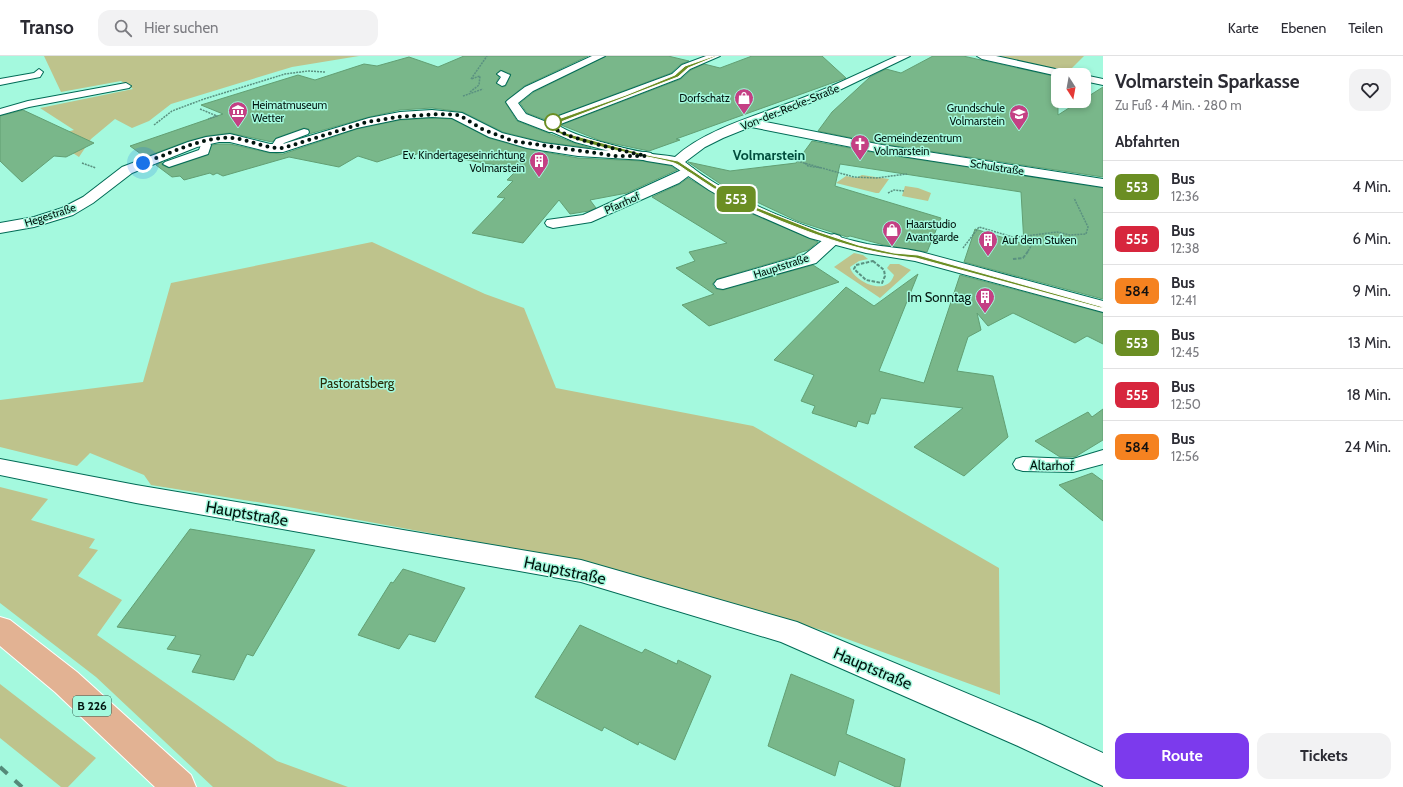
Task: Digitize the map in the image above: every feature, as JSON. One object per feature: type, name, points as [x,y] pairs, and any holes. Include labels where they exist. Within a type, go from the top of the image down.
[{"type":"main road","name":"B 226","points":[[0,630],[66,682],[180,787]]},
{"type":"street","points":[[600,56],[529,89],[512,102],[522,117],[567,135],[682,166],[746,205],[778,219],[834,239],[863,248],[894,254],[916,256],[1103,307]]},
{"type":"street","points":[[553,129],[551,125],[552,122],[627,96],[676,76],[686,67],[715,56]]},
{"type":"street","name":"Von-der-Recke-Straße","points":[[682,166],[682,155],[750,123],[819,96],[905,56]]},
{"type":"street","points":[[982,56],[1051,71]]},
{"type":"street","points":[[1091,79],[1103,82]]},
{"type":"street","name":"Hegestraße","points":[[0,228],[41,220],[67,212],[89,200],[117,175],[127,170],[206,151],[225,138],[237,138],[275,148],[288,146],[367,122],[420,114],[459,115],[482,129],[513,141],[616,156],[646,156]]},
{"type":"street","name":"Schulstraße","points":[[750,123],[804,135],[881,149],[1103,184]]},
{"type":"street","name":"Pfarrhof","points":[[553,222],[586,219],[674,180],[682,166]]},
{"type":"street","name":"Hauptstraße","points":[[723,284],[810,259],[834,239]]},
{"type":"street","name":"Hauptstraße","points":[[0,466],[136,494],[581,571],[787,631],[1029,735],[1103,770]]},
{"type":"lane","points":[[0,82],[37,75],[39,72]]},
{"type":"lane","points":[[0,112],[28,104],[126,86]]},
{"type":"lane","points":[[275,148],[280,141],[304,132]]},
{"type":"lane","points":[[169,164],[206,151]]},
{"type":"lane","name":"Altarhof","points":[[1023,464],[1070,466],[1086,465],[1103,457]]},
{"type":"path","points":[[465,96],[479,84],[480,76],[471,79],[487,56]]},
{"type":"path","points":[[154,125],[172,111],[204,98],[285,74],[308,71],[325,72]]},
{"type":"path","points":[[459,115],[463,113],[455,110],[450,104],[501,78]]},
{"type":"path","points":[[796,161],[805,163],[808,166],[824,168],[854,177],[876,178],[907,174]]},
{"type":"path","points":[[888,193],[894,190],[904,191]]},
{"type":"path","points":[[1017,237],[1057,232],[1070,236],[1086,234],[1088,227],[1073,196]]},
{"type":"path","points":[[949,265],[979,227],[1017,237],[1033,243],[1023,258],[1013,259],[1001,278]]},
{"type":"path","points":[[868,261],[881,264],[886,274],[886,279],[882,283],[870,282],[863,279],[854,268],[856,265],[868,261]]},
{"type":"green space","points":[[44,56],[359,56],[292,67],[171,104],[149,121],[132,128],[115,119],[91,139],[79,157],[48,137],[74,130],[40,108],[133,89],[121,81],[61,92]]},
{"type":"green space","points":[[993,56],[1084,56],[1072,68],[1051,68]]},
{"type":"green space","points":[[862,175],[889,179],[879,193],[836,183],[846,176],[856,178]]},
{"type":"green space","points":[[905,186],[918,188],[931,193],[928,201],[902,196]]},
{"type":"green space","name":"Pastoratsberg","points":[[372,242],[485,294],[524,308],[556,388],[753,426],[999,568],[1000,695],[828,632],[586,562],[294,508],[151,485],[144,475],[90,453],[77,466],[0,447],[0,400],[143,382],[171,283]]},
{"type":"green space","points":[[854,253],[863,255],[868,259],[859,261],[850,267],[852,272],[863,282],[870,285],[885,285],[890,282],[894,275],[887,268],[890,264],[899,264],[911,270],[880,298],[834,267]]},
{"type":"green space","points":[[0,487],[48,499],[31,520],[95,539],[89,548],[98,550],[78,576],[122,600],[97,635],[277,761],[348,787],[213,787],[96,677],[0,603]]},
{"type":"green space","points":[[0,684],[96,758],[68,787],[61,787],[0,738]]},
{"type":"building","points":[[464,56],[588,56],[524,86],[505,102],[517,121],[591,148],[543,142],[503,132],[463,112],[432,108],[400,110],[309,134],[309,129],[304,128],[276,138],[272,142],[230,133],[206,136],[188,141],[145,157],[130,146],[223,114],[201,105],[298,75],[315,80],[364,64],[377,66],[409,57],[438,67]],"holes":[[[500,70],[511,74],[506,86],[502,87],[496,83],[499,77],[496,74]]]},
{"type":"building","points":[[606,56],[668,56],[689,61],[681,64],[671,73],[546,120],[527,113],[520,103],[534,92]]},
{"type":"building","points":[[752,56],[822,56],[846,78],[676,139],[680,140],[649,151],[601,141],[561,125],[681,79],[691,70],[704,64],[720,68]]},
{"type":"building","points":[[933,56],[963,56],[1051,75],[1051,108],[1058,108],[1058,115],[1069,108],[1091,108],[1091,95],[1103,87],[1103,177],[882,144],[818,131],[832,112],[870,77],[886,69],[901,73]]},
{"type":"building","points":[[23,110],[94,143],[66,157],[54,156],[22,182],[0,161],[0,116]]},
{"type":"building","points":[[432,118],[452,119],[489,138],[527,149],[578,158],[642,161],[671,166],[677,170],[627,193],[590,200],[596,208],[589,211],[570,214],[559,200],[523,243],[472,233],[505,198],[497,197],[513,181],[507,180],[518,169],[422,152],[414,155],[407,152],[377,162],[358,156],[339,167],[289,157],[223,176],[217,173],[213,175],[210,173],[184,180],[180,176],[172,177],[156,165],[162,162],[162,165],[169,168],[208,155],[212,145],[219,144],[230,144],[270,153],[283,154],[357,129],[400,120]]},
{"type":"building","points":[[812,141],[882,154],[1103,188],[1103,299],[964,262],[975,229],[1024,244],[1021,192],[840,164],[835,186],[941,218],[927,252],[884,245],[850,236],[847,237],[797,221],[725,187],[688,162],[730,171],[796,163]]},
{"type":"building","points":[[688,178],[738,208],[818,242],[808,250],[796,254],[798,255],[717,279],[712,284],[716,289],[723,290],[813,265],[839,282],[709,326],[682,305],[714,294],[676,268],[695,261],[689,252],[727,243],[652,197],[680,184]]},
{"type":"building","points":[[918,274],[879,371],[924,383],[960,275],[1103,313],[1103,344],[1087,336],[1075,343],[1013,313],[988,326],[977,313],[981,330],[968,337],[957,371],[993,376],[1008,437],[964,476],[914,447],[963,408],[881,398],[875,414],[871,414],[868,424],[858,421],[856,427],[812,413],[815,406],[801,401],[814,375],[774,360],[846,287],[874,306]]},
{"type":"building","points":[[1103,409],[1103,440],[1075,457],[1060,457],[1035,441],[1088,412],[1092,417]]},
{"type":"building","points":[[1092,473],[1103,481],[1103,521],[1059,485]]},
{"type":"building","points":[[190,529],[315,550],[253,656],[247,654],[234,680],[192,672],[201,655],[167,649],[176,636],[117,627]]},
{"type":"building","points":[[403,569],[465,588],[435,642],[409,634],[399,649],[358,635],[391,582],[393,583]]},
{"type":"building","points":[[580,625],[642,653],[645,649],[677,664],[678,660],[711,676],[675,760],[639,742],[638,745],[604,727],[602,731],[535,697]]},
{"type":"building","points":[[791,674],[854,700],[846,734],[905,759],[900,787],[896,787],[839,761],[835,776],[768,746]]},
{"type":"railway","points":[[0,767],[22,787]]},
{"type":"bus line","name":"553","points":[[715,56],[686,67],[676,76],[594,109],[552,122],[551,125],[553,129],[567,135],[646,156],[677,162],[720,191],[746,205],[817,234],[857,246],[894,254],[916,256],[1103,307]]},
{"type":"place","name":"Dorfschatz","points":[[744,115]]},
{"type":"place","name":"Heimatmuseum Wetter","points":[[238,128]]},
{"type":"place","name":"Grundschule Volmarstein","points":[[1019,131]]},
{"type":"place","name":"Gemeindezentrum Volmarstein","points":[[860,161]]},
{"type":"place","name":"Ev. Kindertageseinrichtung Volmarstein","points":[[539,178]]},
{"type":"place","name":"Haarstudio Avantgarde","points":[[892,247]]},
{"type":"place","name":"Auf dem Stuken","points":[[988,257]]},
{"type":"place","name":"Im Sonntag","points":[[985,314]]},
{"type":"district","name":"Volmarstein","points":[[769,155]]},
{"type":"route","points":[[143,163],[217,139],[237,138],[270,148],[283,148],[354,125],[420,114],[459,115],[482,129],[513,141],[616,156],[646,156],[567,135],[553,129],[551,125],[553,122]]}]
